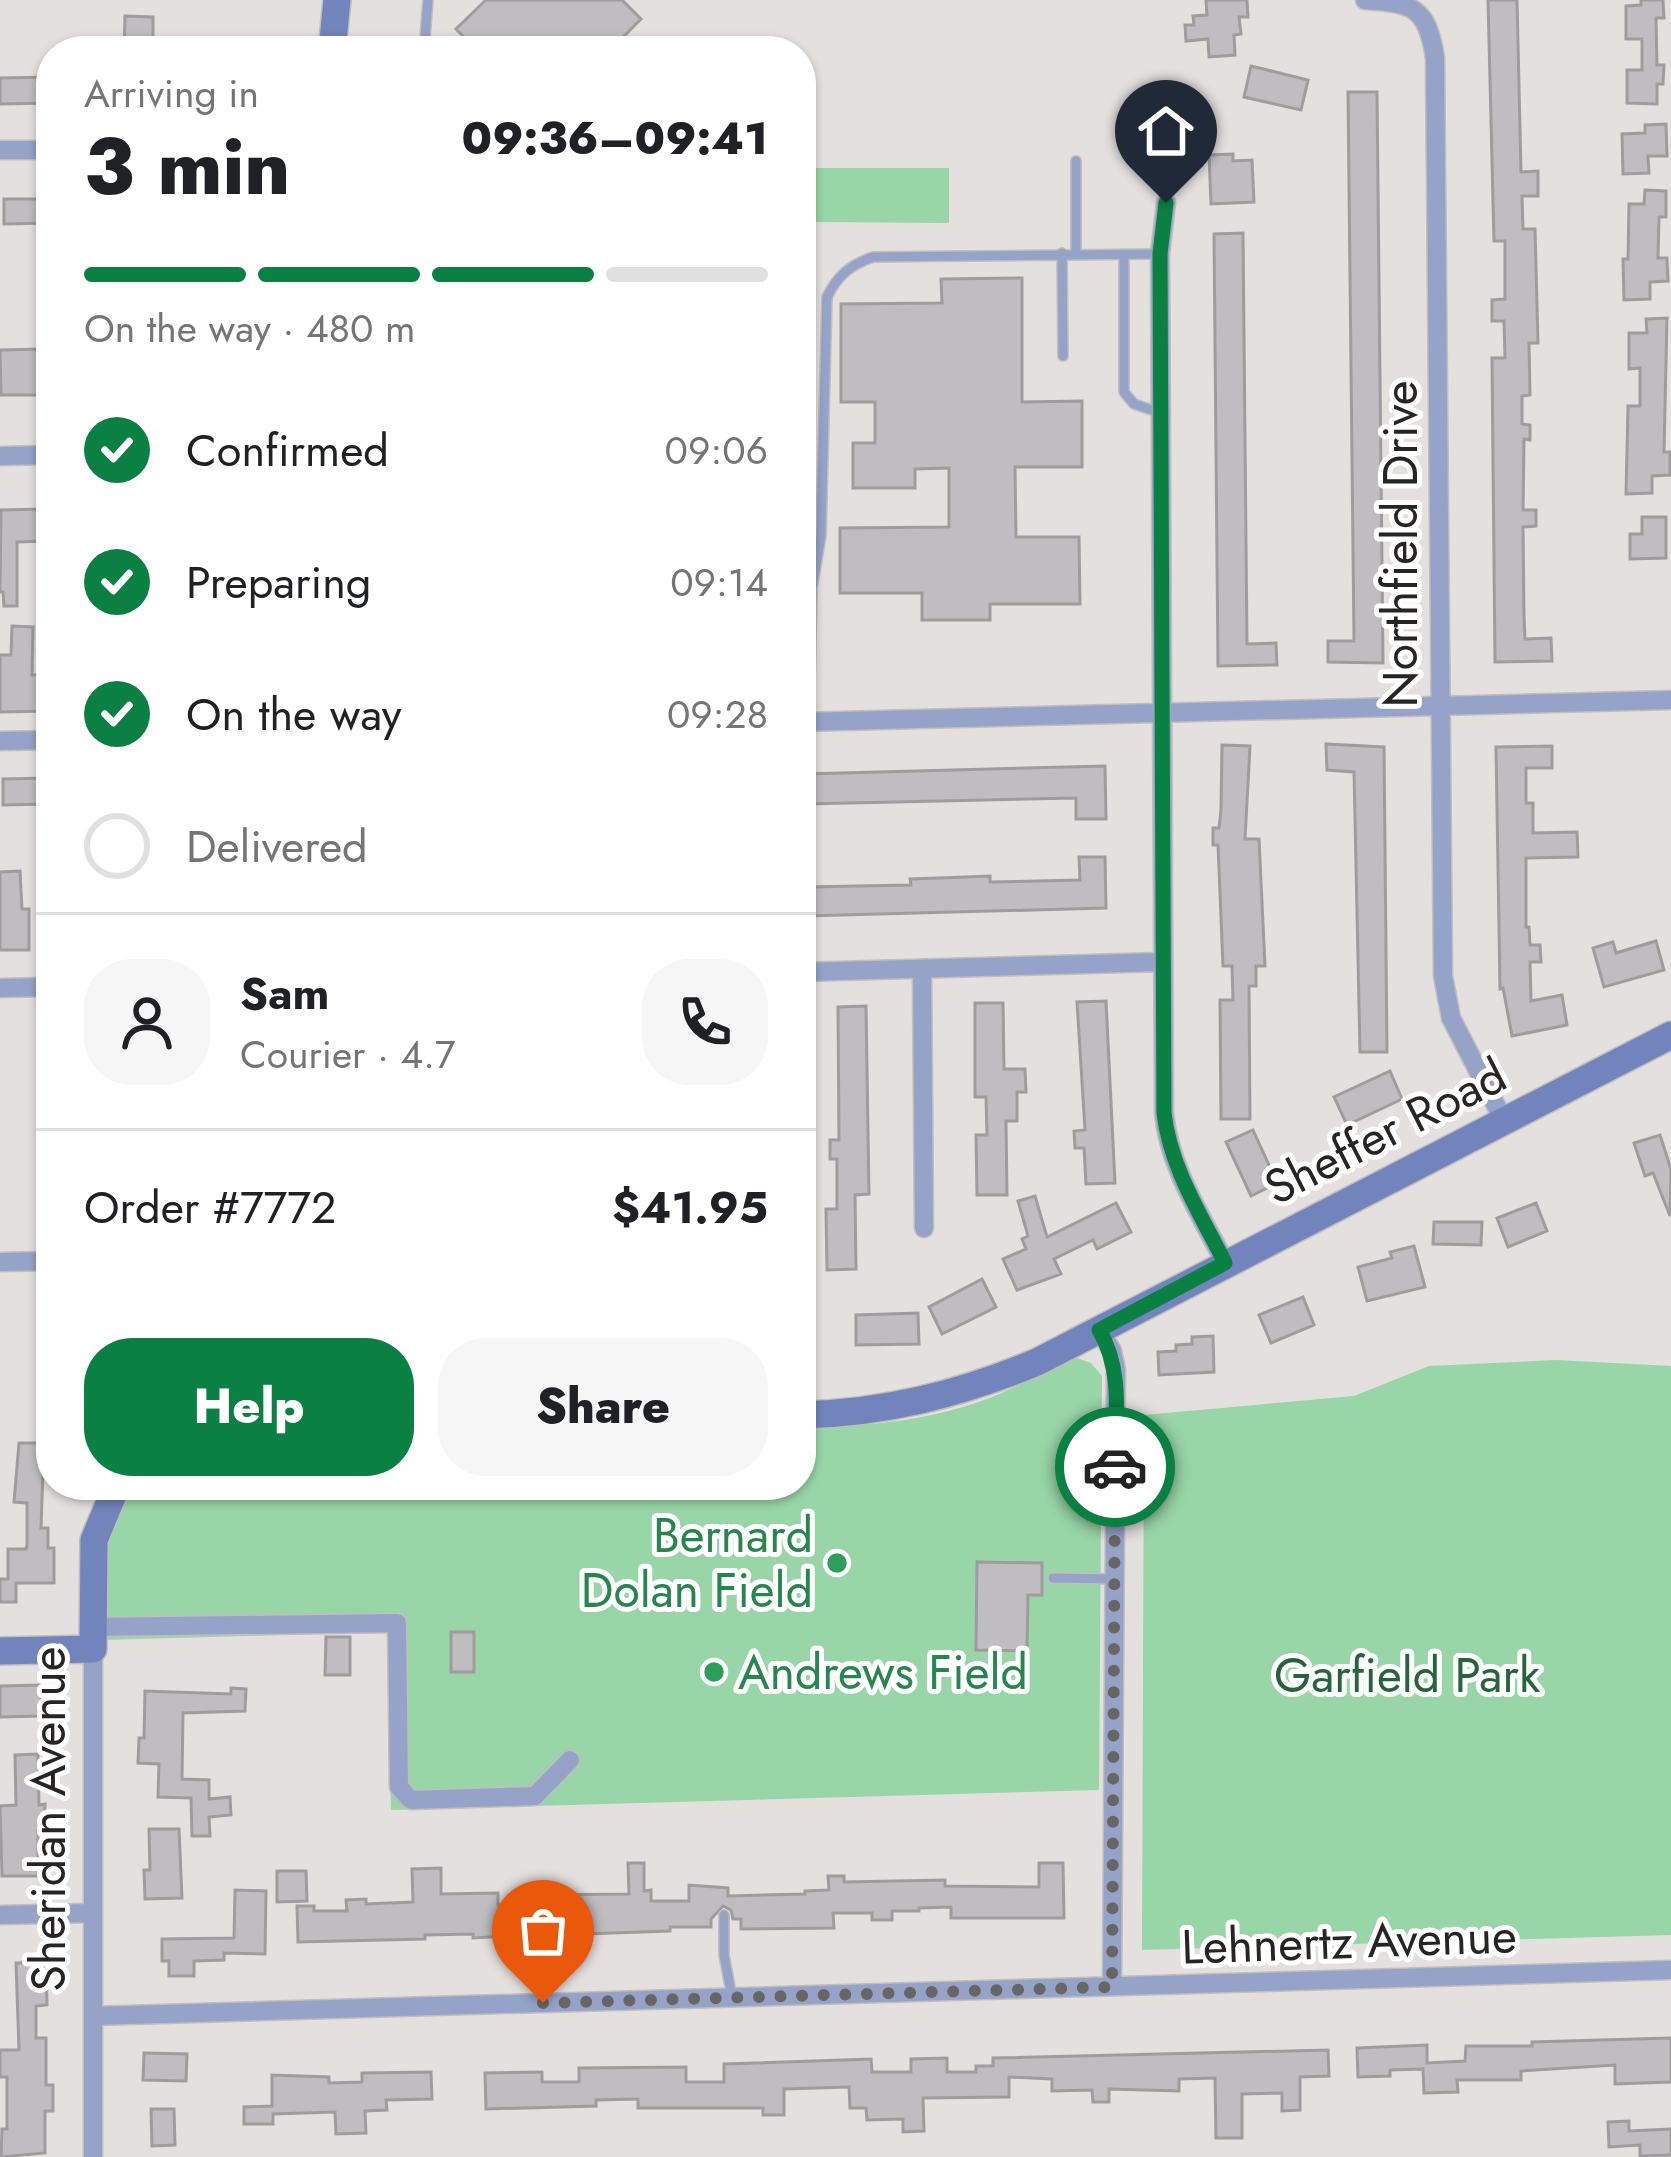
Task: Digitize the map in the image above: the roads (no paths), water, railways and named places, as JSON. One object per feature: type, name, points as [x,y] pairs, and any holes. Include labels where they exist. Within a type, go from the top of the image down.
[{"type":"street","points":[[333,36],[337,0]]},
{"type":"street","name":"Northfield Drive","points":[[1365,0],[1404,2],[1420,14],[1431,34],[1435,58],[1445,998],[1504,1121]]},
{"type":"street","points":[[0,150],[36,149]]},
{"type":"street","points":[[1166,203],[1160,254],[1167,1142],[1225,1263]]},
{"type":"street","points":[[0,456],[36,455]]},
{"type":"street","points":[[816,722],[1671,700]]},
{"type":"street","points":[[0,741],[36,740]]},
{"type":"street","points":[[816,972],[1162,962]]},
{"type":"street","points":[[922,969],[924,1228]]},
{"type":"street","points":[[0,988],[36,987]]},
{"type":"street","name":"Sheffer Road","points":[[816,1414],[893,1408],[960,1392],[1037,1362],[1671,1035]]},
{"type":"street","points":[[0,1262],[36,1261]]},
{"type":"street","points":[[1099,1330],[1112,1351],[1116,1370],[1112,1987]]},
{"type":"street","name":"Sheridan Avenue","points":[[93,2157],[94,1540],[111,1500]]},
{"type":"street","points":[[0,1651],[93,1638],[397,1623],[399,1787],[411,1800],[536,1796],[570,1760]]},
{"type":"street","points":[[0,1915],[92,1913]]},
{"type":"street","name":"Lehnertz Avenue","points":[[93,2016],[1671,1970]]},
{"type":"lane","points":[[425,36],[428,0]]},
{"type":"lane","points":[[1076,161],[1076,254]]},
{"type":"lane","points":[[1061,253],[1063,356]]},
{"type":"lane","points":[[816,564],[821,536],[827,297],[851,265],[873,257],[1160,254]]},
{"type":"lane","points":[[1124,255],[1124,392],[1134,404],[1161,412]]},
{"type":"lane","points":[[1053,1578],[1115,1580]]},
{"type":"lane","points":[[724,1915],[724,1955],[732,1997]]},
{"type":"place","name":"Bernard Dolan Field","points":[[837,1563]]},
{"type":"place","name":"Andrews Field","points":[[714,1672]]},
{"type":"park label","name":"Garfield Park","points":[[1407,1675]]}]
